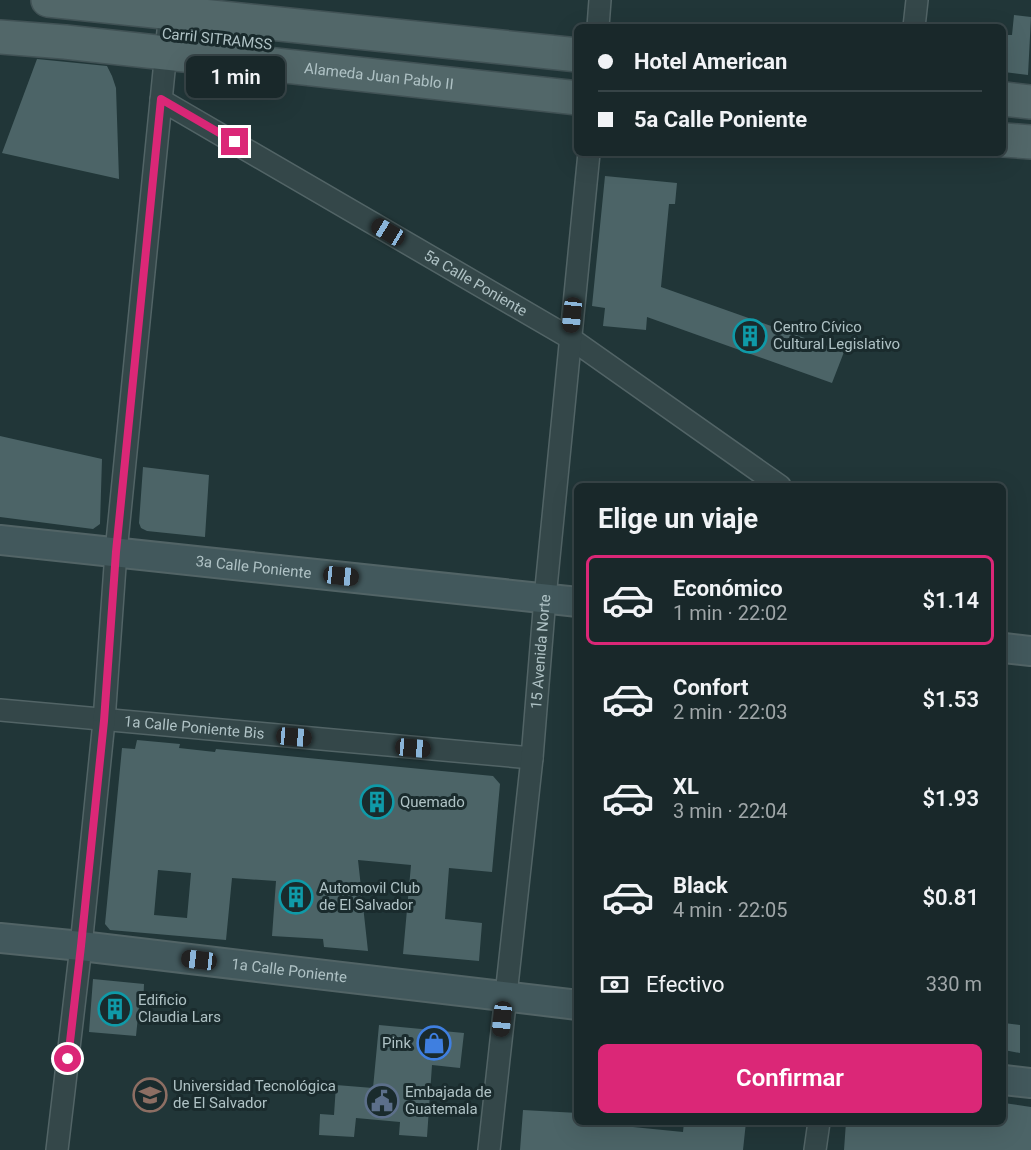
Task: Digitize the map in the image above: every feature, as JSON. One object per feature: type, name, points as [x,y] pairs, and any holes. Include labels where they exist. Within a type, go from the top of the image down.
[{"type":"main road","name":"Alameda Juan Pablo II","points":[[48,0],[168,25],[574,97]]},
{"type":"main road","name":"Carril SITRAMSS","points":[[0,18],[168,25],[574,77]]},
{"type":"main road","name":"Alameda Juan Pablo II","points":[[0,37],[168,25],[574,55]]},
{"type":"main road","points":[[1006,99],[1031,102]]},
{"type":"main road","points":[[1006,122],[1031,124]]},
{"type":"main road","points":[[1006,140],[1031,142]]},
{"type":"street","points":[[598,24],[600,0]]},
{"type":"street","points":[[914,24],[917,0]]},
{"type":"street","points":[[57,1150],[104,721],[116,552],[168,25]]},
{"type":"street","name":"5a Calle Poniente","points":[[161,99],[570,338],[776,483]]},
{"type":"street","name":"15 Avenida Norte","points":[[489,1150],[532,758],[545,598],[589,156]]},
{"type":"street","name":"3a Calle Poniente","points":[[0,540],[574,602]]},
{"type":"street","points":[[1006,639],[1031,650]]},
{"type":"street","points":[[1006,648],[1031,650]]},
{"type":"street","name":"1a Calle Poniente Bis","points":[[0,710],[532,758]]},
{"type":"street","name":"1a Calle Poniente","points":[[0,938],[574,1005]]},
{"type":"street","points":[[1006,1080],[1031,1083]]},
{"type":"street","points":[[815,1150],[819,1125]]},
{"type":"building","points":[[1014,15],[1031,17],[1028,75],[1006,72],[1006,35],[1012,35]]},
{"type":"building","points":[[37,59],[107,66],[116,88],[119,179],[2,153]]},
{"type":"building","points":[[605,176],[677,183],[675,204],[669,204],[661,287],[844,352],[832,383],[647,317],[646,330],[603,326],[605,308],[592,306]]},
{"type":"building","points":[[0,436],[102,459],[100,524],[93,529],[0,517]]},
{"type":"building","points":[[143,467],[209,475],[205,537],[147,531],[141,528],[139,523]]},
{"type":"building","points":[[137,740],[180,744],[179,748],[215,752],[216,749],[493,776],[500,784],[492,872],[449,868],[445,919],[482,923],[479,961],[403,954],[411,865],[358,860],[368,951],[324,947],[323,939],[272,936],[276,881],[232,878],[226,940],[110,930],[105,924],[122,748],[135,749]],"holes":[[[158,870],[191,873],[187,918],[154,915]]]},
{"type":"building","name":"Edificio Claudia Lars","points":[[93,979],[144,984],[143,1008],[139,1007],[136,1036],[89,1032]]},
{"type":"building","points":[[1006,1023],[1020,1025],[1020,1053],[1006,1050]]},
{"type":"building","name":"Embajada de Guatemala","points":[[379,1025],[464,1033],[460,1068],[432,1065],[427,1137],[399,1135],[400,1122],[356,1118],[354,1137],[319,1135],[320,1114],[334,1115],[336,1085],[373,1088]]},
{"type":"building","points":[[1006,1103],[1031,1107],[1031,1150],[844,1150],[846,1125],[1006,1125]]},
{"type":"building","points":[[523,1110],[574,1113],[574,1125],[613,1125],[683,1132],[684,1125],[746,1125],[743,1150],[520,1150]]},
{"type":"place","name":"Centro Cívico Cultural Legislativo","points":[[750,336]]},
{"type":"place","name":"Quemado","points":[[377,802]]},
{"type":"place","name":"Automovil Club de El Salvador","points":[[296,897]]},
{"type":"place","name":"Edificio Claudia Lars","points":[[115,1009]]},
{"type":"place","name":"Pink","points":[[434,1043]]},
{"type":"place","name":"Universidad Tecnológica de El Salvador","points":[[150,1095]]},
{"type":"place","name":"Embajada de Guatemala","points":[[382,1101]]},
{"type":"route","points":[[68,1059],[104,721],[116,552],[161,99],[235,142]]}]
